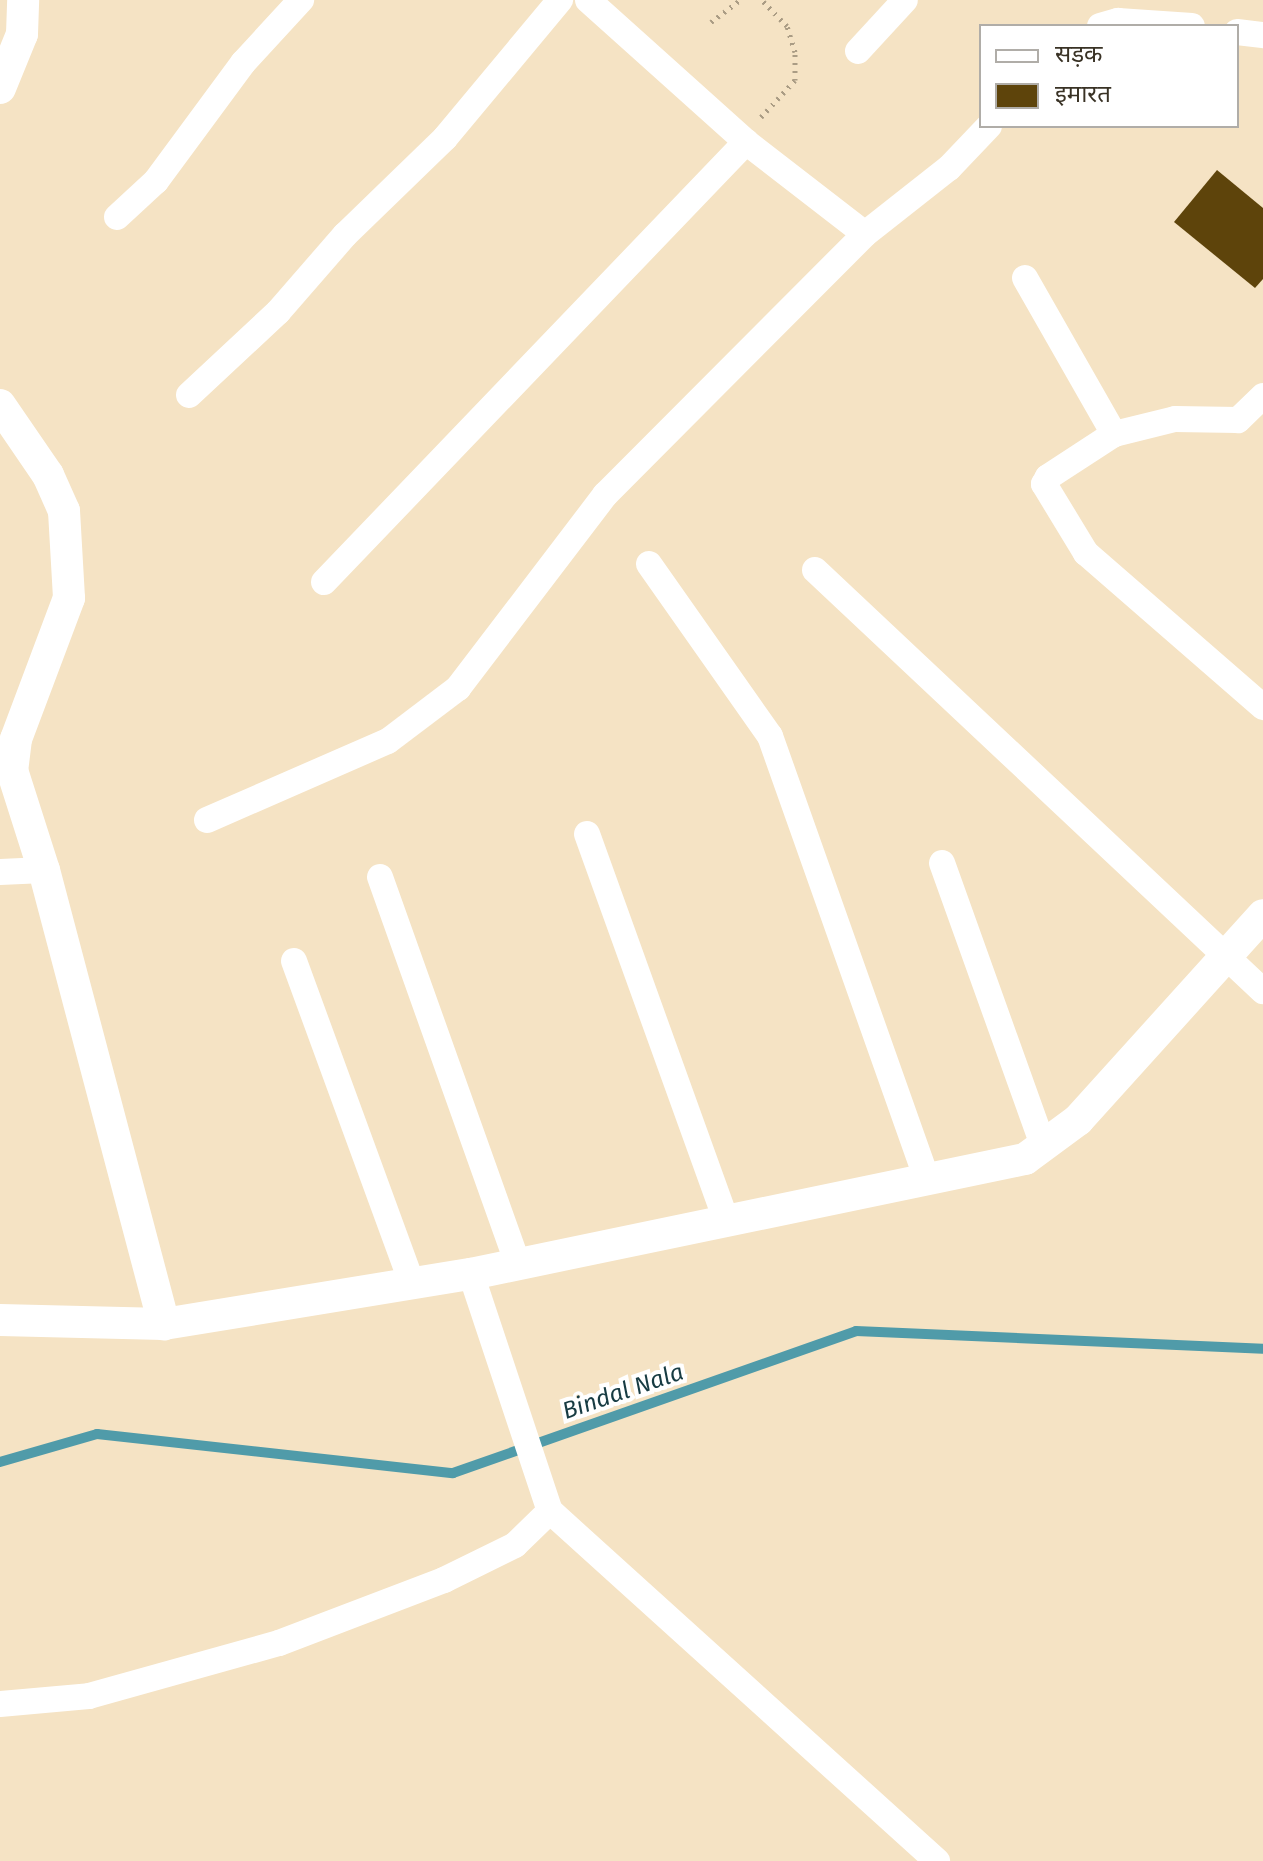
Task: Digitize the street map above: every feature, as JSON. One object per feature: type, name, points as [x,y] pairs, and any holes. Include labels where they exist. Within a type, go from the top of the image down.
[{"type":"street","points":[[0,88],[22,34],[23,0]]},
{"type":"street","points":[[117,217],[156,181],[243,63],[301,0]]},
{"type":"street","points":[[189,395],[278,312],[345,235],[445,138],[560,0]]},
{"type":"street","points":[[588,0],[746,142],[865,234]]},
{"type":"street","points":[[858,51],[905,0]]},
{"type":"street","points":[[1107,24],[1118,21],[1162,24]]},
{"type":"street","points":[[1239,32],[1263,35]]},
{"type":"street","points":[[207,820],[388,741],[458,688],[605,495],[865,234],[949,168],[987,128]]},
{"type":"street","points":[[324,582],[746,142]]},
{"type":"street","points":[[1025,278],[1114,434]]},
{"type":"street","points":[[1263,396],[1238,420],[1175,419],[1114,434],[1048,477],[1046,494],[1086,553],[1263,707]]},
{"type":"street","points":[[0,405],[48,475],[64,511],[69,598],[6,742],[44,870],[164,1324]]},
{"type":"street","points":[[649,564],[770,736],[927,1179]]},
{"type":"street","points":[[815,570],[1263,991]]},
{"type":"street","points":[[587,834],[726,1221]]},
{"type":"street","points":[[942,863],[1043,1145]]},
{"type":"street","points":[[0,872],[44,870]]},
{"type":"street","points":[[380,877],[518,1264]]},
{"type":"street","points":[[0,1320],[164,1324],[471,1274],[1025,1159],[1078,1120],[1263,915]]},
{"type":"street","points":[[294,961],[412,1284]]},
{"type":"street","points":[[471,1274],[546,1504],[937,1861]]},
{"type":"street","points":[[0,1704],[89,1696],[279,1643],[444,1580],[515,1545],[546,1504]]},
{"type":"path","points":[[711,22],[740,0]]},
{"type":"path","points":[[746,142],[767,108],[795,80],[795,52],[787,26],[762,0]]},
{"type":"building","points":[[1217,170],[1263,208],[1263,279],[1255,288],[1174,222]]},
{"type":"waterway","name":"Bindal Nala","points":[[0,1462],[97,1434],[453,1473],[856,1331],[1263,1349]]}]
